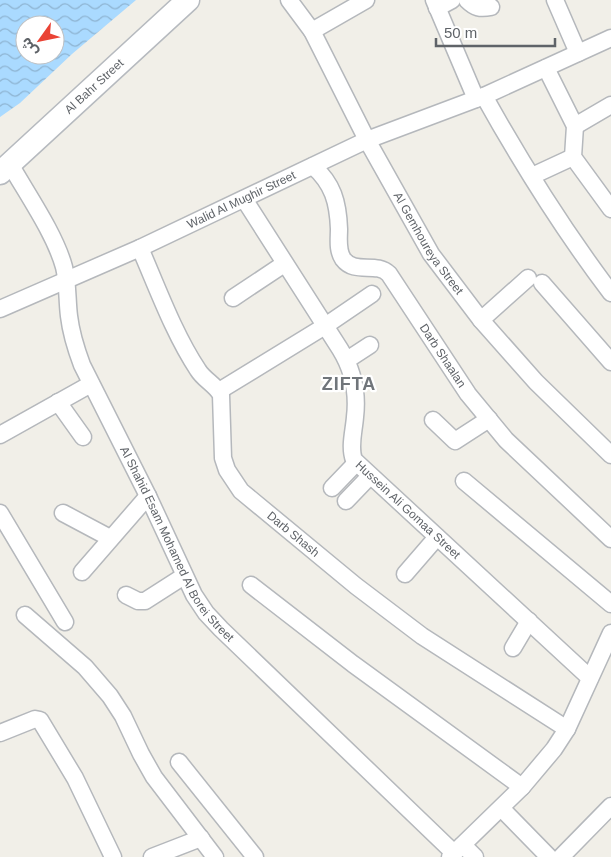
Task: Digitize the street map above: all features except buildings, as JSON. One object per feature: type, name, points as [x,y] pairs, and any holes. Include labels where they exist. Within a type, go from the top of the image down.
[{"type":"street","name":"Al Bahr Street","points":[[5,169],[188,0]]},
{"type":"street","name":"Al Gemhoureya Street","points":[[289,0],[312,31],[367,140],[431,254],[481,320],[536,382],[611,455]]},
{"type":"street","points":[[312,31],[366,0]]},
{"type":"street","points":[[452,0],[435,4],[480,97],[586,260],[611,293]]},
{"type":"street","points":[[467,0],[473,6],[479,8],[492,7]]},
{"type":"street","points":[[554,0],[578,53]]},
{"type":"street","name":"Walid Al Mughir Street","points":[[0,309],[140,248],[367,140],[480,97],[611,38]]},
{"type":"street","points":[[546,68],[575,126],[573,158],[611,209]]},
{"type":"street","points":[[575,126],[611,104]]},
{"type":"street","points":[[532,176],[573,158]]},
{"type":"street","name":"Darb Shaalan","points":[[313,166],[324,177],[332,190],[338,217],[339,252],[342,258],[354,267],[380,268],[389,274],[468,394],[506,440],[611,538]]},
{"type":"street","name":"Al Shahid Esam Mohamed Al Borei Street","points":[[5,169],[57,247],[67,280],[69,318],[75,346],[91,384],[148,496],[184,576],[206,613],[456,852],[475,857]]},
{"type":"street","name":"Hussein Ali Gomaa Street","points":[[244,200],[347,360],[352,372],[354,386],[355,416],[351,452],[356,463],[590,678]]},
{"type":"street","points":[[140,248],[175,326],[198,369],[204,378],[219,391],[325,326],[372,294]]},
{"type":"street","points":[[233,298],[284,264]]},
{"type":"street","points":[[481,320],[535,280],[611,362]]},
{"type":"street","points":[[347,360],[370,345]]},
{"type":"street","points":[[0,435],[91,384]]},
{"type":"street","name":"Darb Shash","points":[[219,391],[222,400],[223,458],[227,470],[241,491],[356,586],[422,636],[567,729]]},
{"type":"street","points":[[58,402],[83,437]]},
{"type":"street","points":[[432,420],[455,441],[489,419]]},
{"type":"street","points":[[332,488],[356,463]]},
{"type":"street","points":[[346,501],[370,476]]},
{"type":"street","points":[[464,481],[611,604]]},
{"type":"street","points":[[82,572],[148,496]]},
{"type":"street","points":[[0,513],[65,622]]},
{"type":"street","points":[[63,513],[110,538]]},
{"type":"street","points":[[405,574],[437,537]]},
{"type":"street","points":[[126,595],[140,602],[145,601],[184,576]]},
{"type":"street","points":[[251,584],[375,680],[522,787]]},
{"type":"street","points":[[26,615],[85,667],[110,696],[123,716],[154,777],[215,857]]},
{"type":"street","points":[[513,648],[529,622]]},
{"type":"street","points":[[456,852],[522,787],[554,749],[567,729],[611,633]]},
{"type":"street","points":[[0,734],[35,719],[40,720],[75,778],[113,857]]},
{"type":"street","points":[[179,762],[254,857]]},
{"type":"street","points":[[561,857],[611,806]]},
{"type":"street","points":[[501,808],[549,857]]},
{"type":"street","points":[[152,857],[200,838]]},
{"type":"water","points":[[0,0],[136,0],[65,61],[65,15],[15,15],[15,65],[60,65],[20,103],[0,117]]},
{"type":"district","name":"ZIFTA","points":[[349,384]]}]
